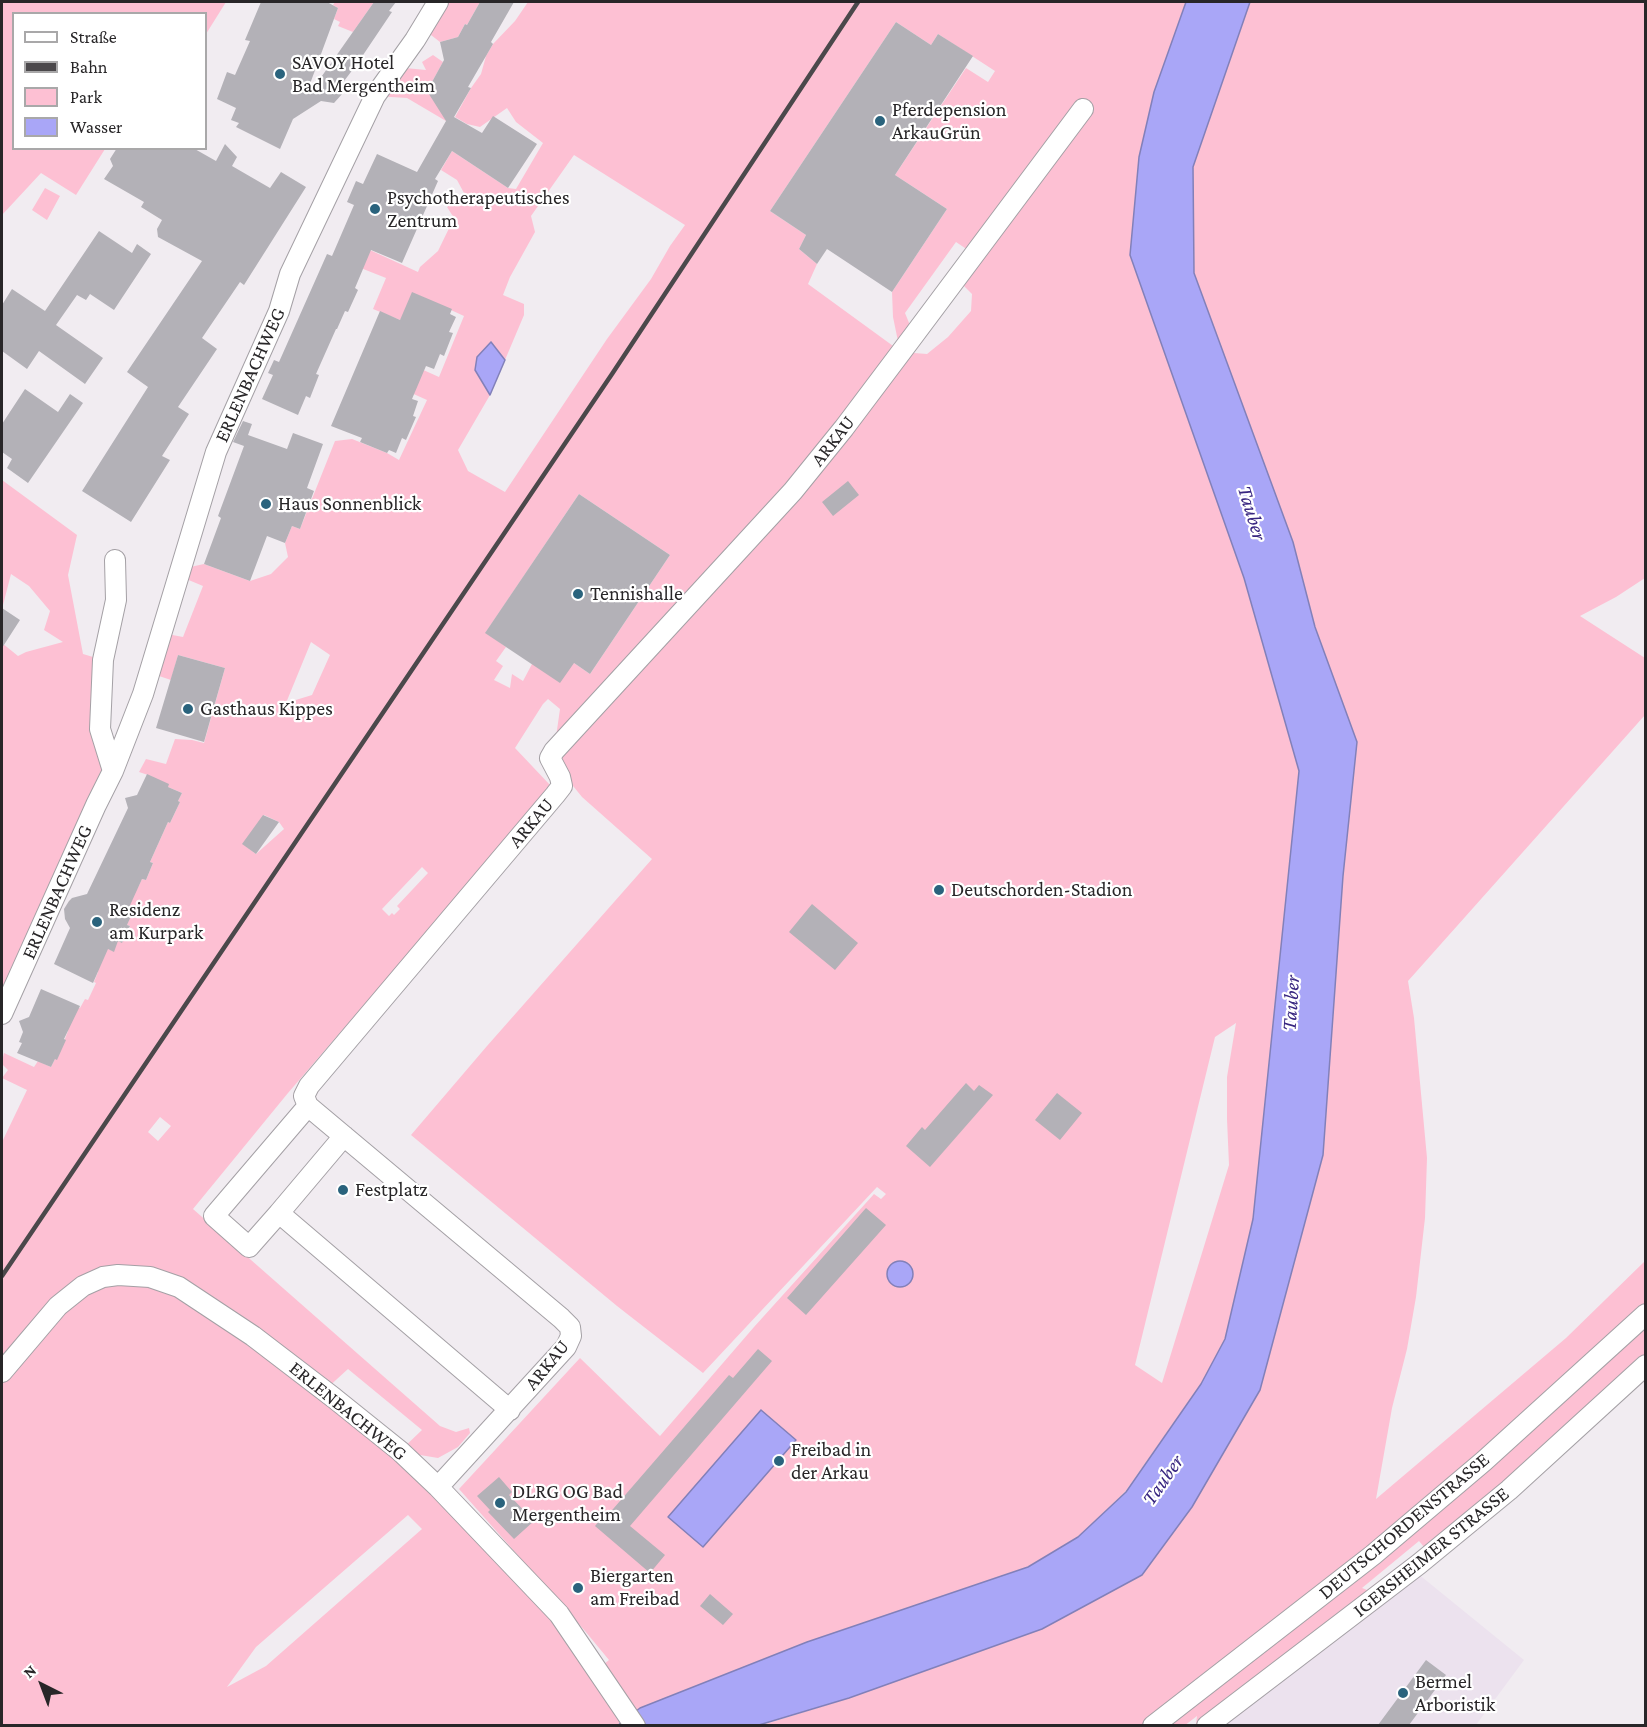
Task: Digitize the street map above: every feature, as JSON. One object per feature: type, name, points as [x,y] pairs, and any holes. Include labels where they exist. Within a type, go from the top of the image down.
[{"type":"street","name":"ERLENBACHWEG","points":[[2,1014],[113,771],[143,694],[216,452],[279,311],[290,274],[375,96],[415,40],[438,2]]},
{"type":"street","name":"ARKAU","points":[[438,1487],[566,1347],[571,1336],[570,1328],[561,1318],[308,1106],[304,1096],[309,1086],[562,786],[550,758],[554,751],[793,491],[844,428],[1083,110]]},
{"type":"street","points":[[113,771],[100,729],[103,660],[116,600],[115,560]]},
{"type":"street","points":[[308,1106],[214,1216],[249,1247],[344,1136]]},
{"type":"street","points":[[279,1213],[510,1410]]},
{"type":"street","name":"ERLENBACHWEG","points":[[2,1372],[58,1306],[83,1286],[103,1277],[118,1275],[150,1277],[179,1287],[253,1336],[334,1398],[400,1451],[438,1487],[558,1614],[635,1725]]},
{"type":"street","name":"DEUTSCHORDENSTRASSE","points":[[1154,1725],[1373,1555],[1484,1461],[1646,1314]]},
{"type":"street","name":"IGERSHEIMER STRASSE","points":[[1206,1725],[1419,1564],[1509,1490],[1646,1365]]},
{"type":"shaded area","points":[[1417,1573],[1524,1660],[1476,1725],[1216,1726]]},
{"type":"green space","points":[[2,2],[226,2],[207,32],[207,12],[12,12],[12,150],[104,150],[76,195],[41,173],[2,215]]},
{"type":"green space","points":[[335,2],[374,2],[353,32],[338,26],[340,22],[334,19],[338,8],[333,5]]},
{"type":"green space","points":[[438,2],[480,2],[458,37],[440,42],[422,28]]},
{"type":"green space","points":[[528,2],[1186,2],[1154,92],[1139,157],[1130,255],[1244,578],[1299,771],[1253,1219],[1225,1339],[1201,1384],[1125,1492],[1078,1537],[1028,1567],[807,1642],[640,1708],[617,1725],[2,1725],[2,1142],[27,1090],[2,1078],[8,1070],[2,1064],[4,1053],[34,1067],[38,1061],[51,1067],[57,1059],[68,1031],[55,1025],[66,1002],[80,1008],[85,999],[88,1000],[96,983],[94,982],[98,972],[84,965],[94,943],[113,951],[118,941],[122,942],[130,926],[127,925],[131,914],[112,905],[137,889],[142,879],[146,880],[153,863],[150,862],[180,802],[178,801],[182,793],[139,772],[146,759],[166,764],[175,739],[204,743],[225,668],[178,655],[171,680],[150,673],[162,633],[183,637],[203,586],[179,576],[181,569],[204,564],[250,581],[271,574],[288,557],[285,543],[292,526],[300,529],[335,441],[352,439],[399,460],[427,400],[380,379],[390,355],[439,377],[464,316],[418,295],[400,320],[373,309],[386,278],[343,261],[348,240],[418,272],[420,267],[438,251],[454,218],[447,207],[464,193],[457,180],[441,170],[452,151],[508,188],[516,189],[543,143],[516,122],[507,108],[480,127],[467,124],[455,117],[481,74],[486,56],[493,44],[515,21]],"holes":[[[896,22],[931,45],[938,34],[995,71],[988,82],[966,68],[895,175],[947,209],[892,292],[893,317],[900,351],[808,284],[817,264],[799,249],[806,235],[770,211]],[[574,155],[685,225],[651,279],[607,339],[505,492],[468,471],[458,450],[490,395],[475,370],[491,342],[505,360],[524,315],[524,304],[503,295],[510,277],[535,232],[531,216]],[[956,242],[974,254],[962,284],[972,294],[971,311],[948,337],[927,354],[901,352],[914,335],[905,313]],[[579,494],[670,555],[590,674],[574,663],[532,664],[523,681],[512,674],[510,688],[494,680],[503,666],[496,661],[506,647],[486,632]],[[311,642],[330,655],[312,695],[286,703]],[[548,699],[560,709],[554,751],[565,776],[582,797],[652,859],[411,1135],[617,1306],[703,1373],[877,1187],[886,1194],[881,1199],[874,1194],[660,1436],[580,1358],[459,1489],[609,1660],[598,1669],[402,1452],[438,1458],[458,1447],[470,1433],[469,1428],[456,1432],[440,1426],[193,1209],[288,1093],[550,785],[515,748]],[[264,815],[279,822],[284,829],[256,854],[243,844]],[[422,867],[428,873],[397,906],[400,909],[394,915],[392,913],[389,916],[382,909]],[[1236,1023],[1227,1077],[1229,1165],[1162,1383],[1135,1365],[1215,1037]],[[160,1117],[171,1126],[158,1141],[148,1132]],[[348,1369],[422,1430],[400,1451],[325,1390]],[[408,1515],[422,1529],[266,1666],[227,1687],[256,1647]]]},
{"type":"green space","points":[[1250,2],[1645,2],[1645,578],[1580,616],[1645,658],[1645,715],[1408,981],[1414,1018],[1427,1158],[1425,1218],[1416,1297],[1407,1349],[1392,1408],[1376,1499],[1566,1338],[1645,1261],[1645,1365],[1509,1490],[1207,1725],[1193,1725],[1196,1724],[1197,1716],[1184,1726],[759,1726],[849,1698],[1042,1629],[1142,1575],[1192,1507],[1260,1390],[1323,1155],[1343,876],[1357,742],[1315,627],[1293,542],[1194,273],[1193,167]],"holes":[[[1419,1541],[1424,1547],[1367,1590],[1362,1588]]]},
{"type":"green space","points":[[433,55],[443,62],[427,91],[439,98],[446,121],[407,98],[375,96],[395,67],[426,70],[422,62]]},
{"type":"green space","points":[[45,188],[60,196],[47,220],[32,210]]},
{"type":"green space","points":[[2,480],[77,535],[68,575],[83,654],[103,660],[113,771],[2,1014],[2,643],[18,656],[63,642],[44,630],[50,611],[29,586],[11,574],[2,609]]},
{"type":"water","name":"Tauber","points":[[1186,2],[1250,2],[1193,167],[1194,273],[1293,542],[1315,627],[1357,742],[1343,876],[1323,1155],[1260,1390],[1192,1507],[1142,1575],[1042,1629],[849,1698],[759,1725],[617,1726],[640,1708],[807,1642],[1028,1567],[1078,1537],[1126,1492],[1201,1384],[1225,1339],[1253,1219],[1299,771],[1244,578],[1130,255],[1139,157],[1154,92]]},
{"type":"water","points":[[491,342],[505,360],[490,395],[475,370],[477,357]]},
{"type":"water","points":[[900,1261],[909,1265],[913,1274],[909,1283],[900,1287],[891,1283],[887,1274],[891,1265]]},
{"type":"water","points":[[761,1410],[796,1440],[703,1547],[668,1517]]},
{"type":"building","name":"SAVOY Hotel Bad Mergentheim","points":[[261,2],[327,2],[338,8],[307,92],[310,93],[374,2],[396,2],[389,11],[392,12],[338,89],[343,93],[334,103],[321,101],[293,119],[280,149],[236,127],[239,123],[231,120],[236,108],[217,99],[227,72],[235,75],[250,41],[245,40]]},
{"type":"building","points":[[480,2],[514,2],[491,42],[493,44],[454,117],[482,133],[493,116],[537,144],[508,188],[452,151],[435,179],[438,181],[402,263],[371,250],[355,288],[358,290],[348,312],[345,311],[336,329],[316,374],[319,375],[310,398],[306,396],[298,415],[262,399],[273,375],[268,373],[274,360],[279,362],[327,254],[332,256],[354,205],[347,202],[356,181],[363,184],[377,154],[417,172],[446,121],[427,91],[444,60],[440,42],[458,37]]},
{"type":"building","name":"Pferdepension ArkauGrün","points":[[896,22],[931,45],[938,34],[973,56],[895,175],[947,209],[892,292],[827,249],[817,264],[799,249],[806,235],[770,211]]},
{"type":"building","points":[[225,144],[237,157],[232,166],[270,188],[281,172],[306,187],[244,285],[240,282],[202,338],[217,349],[178,407],[189,414],[162,456],[170,460],[131,522],[82,491],[148,387],[127,372],[202,261],[158,237],[157,229],[162,220],[141,207],[144,202],[104,179],[113,166],[110,159],[116,150],[197,150],[216,161]]},
{"type":"building","points":[[99,231],[132,253],[137,244],[151,254],[114,310],[90,294],[86,300],[77,295],[56,325],[103,358],[85,384],[39,351],[27,369],[2,351],[2,305],[12,289],[45,311]]},
{"type":"building","points":[[412,292],[452,309],[450,314],[456,317],[449,332],[453,333],[444,356],[440,354],[434,369],[426,366],[412,399],[418,401],[413,416],[416,417],[406,440],[402,438],[396,453],[389,450],[387,453],[360,442],[362,438],[331,426],[380,311],[400,320]]},
{"type":"building","points":[[25,389],[58,412],[70,394],[83,403],[28,483],[7,468],[12,459],[2,452],[2,424]]},
{"type":"building","name":"Haus Sonnenblick","points":[[243,421],[252,424],[248,435],[287,449],[293,433],[323,444],[307,488],[314,491],[300,529],[292,526],[285,543],[267,536],[250,581],[204,564],[221,518],[218,516],[244,446],[233,442]]},
{"type":"building","points":[[848,481],[859,495],[833,516],[822,502]]},
{"type":"building","name":"Tennishalle","points":[[579,494],[670,555],[590,674],[574,663],[560,683],[485,633]]},
{"type":"building","points":[[2,608],[20,620],[2,648]]},
{"type":"building","name":"Gasthaus Kippes","points":[[178,655],[225,668],[204,742],[156,728]]},
{"type":"building","name":"Residenz am Kurpark","points":[[147,774],[182,793],[178,801],[180,802],[150,862],[153,863],[146,880],[142,879],[127,912],[132,914],[127,925],[130,926],[122,943],[118,941],[114,952],[108,949],[93,983],[54,964],[70,928],[65,919],[64,909],[72,898],[87,894],[128,808],[125,798],[137,795]]},
{"type":"building","points":[[263,815],[279,822],[256,854],[242,844]]},
{"type":"building","points":[[812,904],[858,943],[835,970],[789,932]]},
{"type":"building","points":[[41,989],[80,1006],[57,1060],[55,1059],[51,1067],[17,1053],[22,1043],[19,1042],[23,1032],[19,1021],[29,1017]]},
{"type":"building","points":[[966,1083],[974,1091],[979,1085],[993,1095],[930,1167],[906,1146],[922,1127],[925,1130]]},
{"type":"building","points":[[1057,1093],[1082,1113],[1060,1140],[1035,1120]]},
{"type":"building","points":[[866,1208],[886,1225],[806,1315],[787,1298]]},
{"type":"building","points":[[758,1349],[772,1361],[630,1526],[665,1555],[650,1573],[595,1526],[605,1514],[607,1516],[729,1375],[733,1378]]},
{"type":"building","name":"DLRG OG Bad Mergentheim","points":[[499,1477],[512,1492],[509,1495],[534,1521],[514,1539],[488,1512],[490,1510],[477,1496]]},
{"type":"building","points":[[710,1594],[733,1614],[723,1625],[700,1606]]},
{"type":"building","points":[[1426,1660],[1446,1675],[1409,1725],[1378,1725]]},
{"type":"railway","points":[[2,1276],[612,374],[858,2]]},
{"type":"place","name":"SAVOY Hotel Bad Mergentheim","points":[[280,74]]},
{"type":"place","name":"Pferdepension ArkauGrün","points":[[880,121]]},
{"type":"place","name":"Psychotherapeutisches Zentrum","points":[[375,209]]},
{"type":"place","name":"Haus Sonnenblick","points":[[266,504]]},
{"type":"place","name":"Tennishalle","points":[[578,594]]},
{"type":"place","name":"Gasthaus Kippes","points":[[188,709]]},
{"type":"place","name":"Deutschorden-Stadion","points":[[939,890]]},
{"type":"place","name":"Residenz am Kurpark","points":[[97,922]]},
{"type":"place","name":"Festplatz","points":[[343,1190]]},
{"type":"place","name":"Freibad in der Arkau","points":[[779,1461]]},
{"type":"place","name":"DLRG OG Bad Mergentheim","points":[[500,1503]]},
{"type":"place","name":"Biergarten am Freibad","points":[[578,1588]]},
{"type":"place","name":"Bermel Arboristik","points":[[1403,1693]]}]
